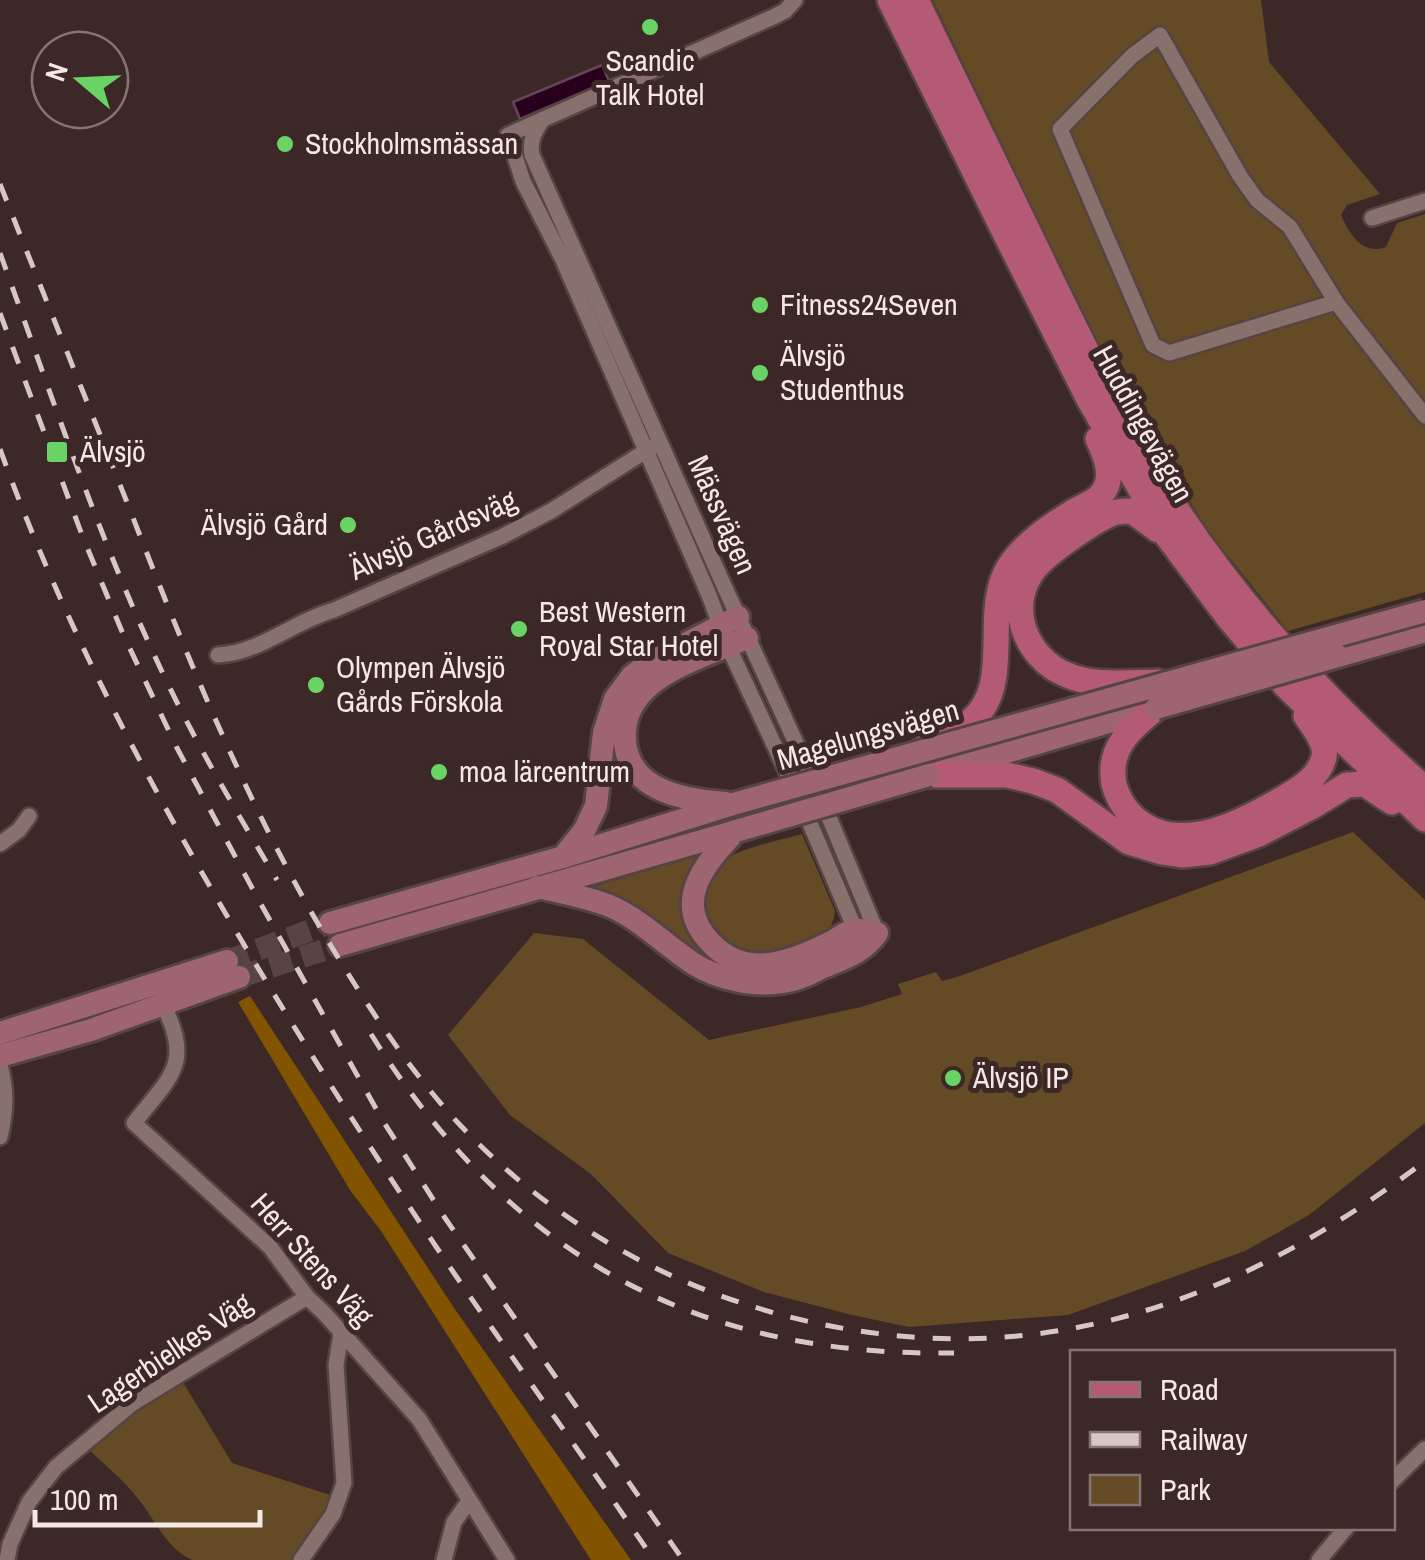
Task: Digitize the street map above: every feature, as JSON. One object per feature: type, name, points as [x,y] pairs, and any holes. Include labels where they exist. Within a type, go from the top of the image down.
[{"type":"main road","name":"Huddingevägen","points":[[890,0],[1090,401],[1168,538],[1287,687],[1425,821]]},
{"type":"main road","name":"Huddingevägen","points":[[916,0],[1069,316],[1155,475],[1243,600],[1318,688],[1425,788]]},
{"type":"main road","points":[[1006,235],[1010,265],[1105,454],[1110,472],[1102,495],[1053,537],[1034,570],[1021,604],[1022,626],[1030,646],[1044,664],[1069,676],[1096,682],[1173,682]]},
{"type":"main road","points":[[925,763],[983,706],[994,681],[997,609],[1006,573],[1018,554],[1114,512],[1132,511],[1168,538]]},
{"type":"main road","name":"Magelungsvägen","points":[[1425,611],[1173,682],[925,763],[736,831],[538,887],[335,934],[734,804],[925,763],[1156,708],[1425,631]]},
{"type":"main road","points":[[734,632],[650,684],[631,707],[624,739],[631,763],[652,786],[685,798],[734,804]]},
{"type":"main road","points":[[563,857],[584,832],[596,806],[604,733],[615,699],[632,676],[652,661],[734,632]]},
{"type":"main road","points":[[925,763],[1007,775],[1057,790],[1129,842],[1164,844],[1248,818],[1301,788],[1318,770],[1325,750],[1287,687]]},
{"type":"main road","points":[[1156,708],[1128,730],[1118,746],[1114,784],[1124,808],[1164,844],[1182,854],[1210,852],[1243,840],[1348,785],[1365,784],[1425,821]]},
{"type":"main road","points":[[736,831],[706,863],[694,893],[696,922],[717,950],[753,964],[786,961],[866,937]]},
{"type":"main road","points":[[538,887],[613,908],[633,918],[696,966],[742,981],[781,983],[804,976],[866,937]]},
{"type":"main road","points":[[0,1033],[233,969],[163,1005],[0,1056]]},
{"type":"street","points":[[543,119],[773,17],[794,2]]},
{"type":"street","points":[[1336,302],[1168,353],[1153,344],[1060,129],[1132,56],[1160,34],[1240,176],[1257,200],[1290,228],[1336,302],[1425,416]]},
{"type":"street","name":"Mässvägen","points":[[543,119],[508,136],[523,181],[653,447]]},
{"type":"street","name":"Mässvägen","points":[[543,119],[532,139],[532,155],[734,632],[800,800],[866,937]]},
{"type":"street","points":[[1372,218],[1425,202]]},
{"type":"street","name":"Älvsjö Gårdsväg","points":[[218,655],[234,654],[273,638],[315,615],[503,536],[653,447]]},
{"type":"street","points":[[0,844],[30,816]]},
{"type":"street","name":"Herr Stens Väg","points":[[163,1005],[170,1018],[178,1058],[173,1074],[134,1123],[270,1248],[306,1297],[419,1419],[507,1560]]},
{"type":"street","points":[[0,1065],[6,1090],[0,1138]]},
{"type":"street","name":"Lagerbielkes Väg","points":[[7,1560],[29,1502],[56,1467],[134,1403],[306,1297]]},
{"type":"street","points":[[301,1560],[333,1514],[344,1483],[336,1365],[341,1333]]},
{"type":"street","points":[[1395,1479],[1425,1450]]},
{"type":"street","points":[[444,1560],[454,1522],[469,1501]]},
{"type":"street","points":[[1319,1560],[1344,1530]]},
{"type":"green space","points":[[933,0],[1261,0],[1269,62],[1380,194],[1347,205],[1341,215],[1353,236],[1370,248],[1386,247],[1397,223],[1425,214],[1425,592],[1288,631],[1209,532],[1141,422],[1090,328]]},
{"type":"green space","name":"Älvsjö IP","points":[[1353,832],[1425,900],[1425,1123],[1309,1215],[1245,1251],[1068,1315],[909,1327],[764,1292],[668,1253],[591,1174],[510,1115],[448,1035],[534,933],[583,939],[709,1040],[861,1007],[902,994],[898,984],[936,972],[942,981],[960,976]]},
{"type":"green space","points":[[802,834],[835,911],[830,928],[810,941],[775,951],[753,953],[735,949],[718,936],[707,919],[705,898],[713,875],[729,857],[744,850]]},
{"type":"green space","points":[[696,856],[684,909],[691,932],[711,954],[707,960],[586,889]]},
{"type":"green space","points":[[181,1379],[232,1463],[333,1496],[326,1516],[294,1560],[192,1560],[168,1541],[133,1493],[88,1449]]},
{"type":"shaded area","points":[[602,65],[609,81],[520,119],[513,102]]},
{"type":"shaded area","points":[[250,996],[454,1308],[631,1560],[591,1560],[381,1231],[350,1190],[238,1002]]},
{"type":"tunnel","points":[[227,961],[330,923]]},
{"type":"tunnel","points":[[239,977],[340,945]]},
{"type":"railway","points":[[0,184],[202,688],[283,861],[347,972],[415,1071],[461,1126],[504,1168],[551,1205],[653,1267],[764,1310],[882,1334],[957,1339],[1030,1335],[1101,1322],[1170,1303],[1237,1276],[1301,1243],[1425,1161]]},
{"type":"railway","points":[[0,253],[78,469],[142,628],[192,731],[277,880]]},
{"type":"railway","points":[[0,313],[123,634],[177,748],[258,899],[383,1121],[445,1218],[683,1560]]},
{"type":"railway","points":[[0,449],[83,648],[218,901],[402,1195],[654,1560]]},
{"type":"railway","points":[[371,1034],[425,1111],[483,1177],[547,1233],[616,1278],[691,1312],[772,1336],[860,1349],[954,1353]]},
{"type":"place","name":"Scandic Talk Hotel","points":[[650,27]]},
{"type":"place","name":"Stockholmsmässan","points":[[285,144]]},
{"type":"place","name":"Fitness24Seven","points":[[760,305]]},
{"type":"place","name":"Älvsjö Studenthus","points":[[760,373]]},
{"type":"place","name":"Älvsjö","points":[[57,452]]},
{"type":"place","name":"Älvsjö Gård","points":[[348,525]]},
{"type":"place","name":"Best Western Royal Star Hotel","points":[[519,629]]},
{"type":"place","name":"Olympen Älvsjö Gårds Förskola","points":[[316,685]]},
{"type":"place","name":"moa lärcentrum","points":[[439,772]]},
{"type":"place","name":"Älvsjö IP","points":[[953,1078]]}]
